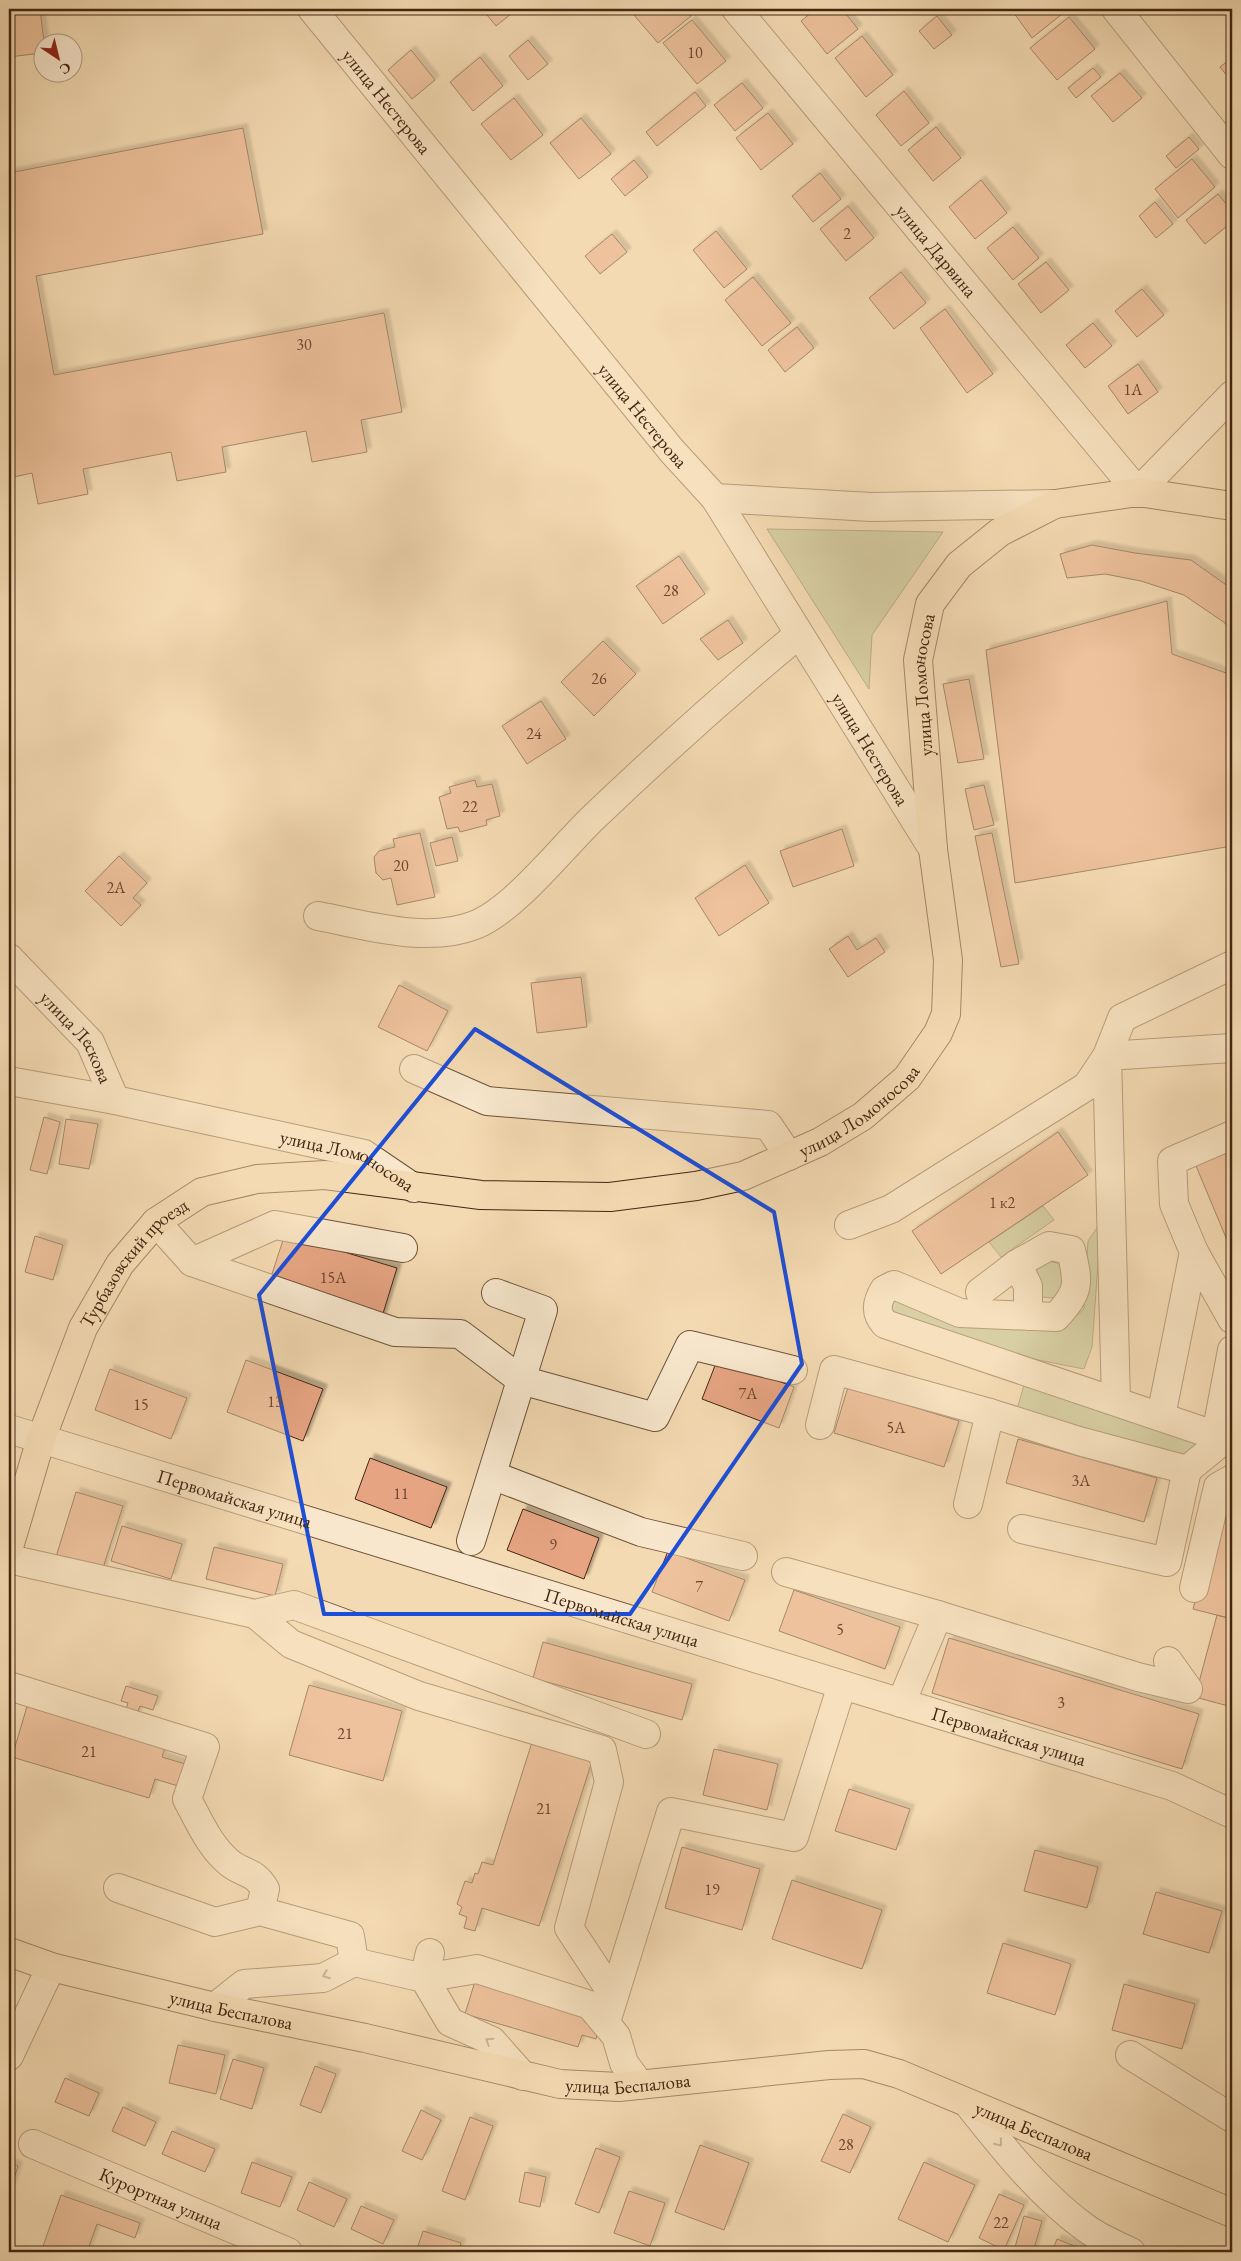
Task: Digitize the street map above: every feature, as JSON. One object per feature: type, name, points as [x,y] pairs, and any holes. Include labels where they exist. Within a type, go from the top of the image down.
[{"type":"main road","name":"улица Ломоносова","points":[[414,1188],[481,1196],[610,1197],[696,1186],[743,1176],[820,1142],[863,1116],[907,1078],[938,1033],[946,1014],[948,960],[933,849],[918,660],[930,604],[959,565],[1000,532],[1056,504],[1138,492],[1232,506]]},
{"type":"main road","name":"Турбазовский проезд","points":[[9,1547],[41,1439],[83,1328],[120,1264],[156,1222],[202,1192],[257,1179],[325,1175],[414,1188]]},
{"type":"main road","name":"улица Беспалова","points":[[9,1952],[51,1967],[215,2008],[365,2038],[560,2084],[597,2087],[640,2085],[829,2065],[864,2064],[899,2074],[968,2105],[1232,2213]]},
{"type":"street","name":"улица Нестерова","points":[[312,9],[672,451],[715,498],[933,849]]},
{"type":"street","name":"улица Дарвина","points":[[736,9],[1138,492]]},
{"type":"street","points":[[1116,9],[1232,155]]},
{"type":"street","points":[[1138,492],[1232,395]]},
{"type":"street","points":[[715,498],[871,507],[1056,504]]},
{"type":"street","points":[[318,916],[404,931],[440,932],[474,926],[492,917],[526,886],[594,816],[740,683],[799,634]]},
{"type":"street","name":"улица Лескова","points":[[9,958],[90,1042],[115,1100]]},
{"type":"street","points":[[849,1225],[891,1209],[1087,1086],[1107,1056],[1122,1018],[1232,965]]},
{"type":"street","points":[[1107,1056],[1232,1048]]},
{"type":"street","points":[[1107,1056],[1116,1401]]},
{"type":"street","points":[[414,1069],[487,1101],[768,1125],[790,1156]]},
{"type":"street","name":"улица Ломоносова","points":[[9,1081],[115,1100],[364,1154],[414,1188]]},
{"type":"street","points":[[1232,1135],[1172,1161],[1174,1204],[1194,1252],[1232,1319]]},
{"type":"street","points":[[156,1222],[192,1262],[395,1332],[460,1334],[521,1380],[655,1417],[690,1345],[792,1370]]},
{"type":"street","points":[[192,1262],[275,1225],[403,1248]]},
{"type":"street","points":[[980,1292],[1017,1264],[1049,1246],[1071,1250],[1077,1278],[1072,1299],[1056,1316],[960,1313],[894,1285],[884,1290],[877,1307],[878,1317],[885,1324],[1225,1438]]},
{"type":"street","points":[[1161,1416],[1194,1252]]},
{"type":"street","points":[[1017,1264],[1028,1286],[1028,1316]]},
{"type":"street","points":[[471,1541],[543,1310],[496,1293]]},
{"type":"street","points":[[1022,1529],[1167,1562],[1187,1470],[1225,1438],[1232,1350]]},
{"type":"street","points":[[820,1425],[834,1370],[990,1413],[1079,1441],[1187,1470]]},
{"type":"street","points":[[968,1504],[990,1413]]},
{"type":"street","name":"Первомайская улица","points":[[9,1429],[1172,1786],[1232,1814]]},
{"type":"street","points":[[492,1475],[641,1532],[743,1556]]},
{"type":"street","points":[[1194,1588],[1218,1487],[1232,1479]]},
{"type":"street","points":[[9,1559],[255,1614],[294,1606],[646,1734]]},
{"type":"street","points":[[786,1572],[938,1615],[1138,1677],[1188,1689],[1168,1662]]},
{"type":"street","points":[[255,1614],[290,1644],[419,1696],[602,1750],[609,1782],[569,1928],[614,1996]]},
{"type":"street","points":[[901,1703],[938,1615]]},
{"type":"street","points":[[606,2022],[671,1812],[794,1838],[842,1685]]},
{"type":"street","points":[[9,1686],[205,1747],[187,1799],[209,1841],[231,1864],[258,1877],[265,1889],[260,1911]]},
{"type":"street","points":[[118,1888],[215,1922],[260,1911],[350,1936],[354,1962]]},
{"type":"street","points":[[215,2008],[244,1984],[323,1978],[354,1962],[477,1969],[590,2005],[616,2036],[624,2064],[640,2085]]},
{"type":"street","points":[[427,1966],[450,2022],[492,2041],[523,2076]]},
{"type":"street","points":[[9,2056],[51,1967]]},
{"type":"street","points":[[1130,2055],[1232,2118]]},
{"type":"street","points":[[968,2105],[1009,2154],[1052,2200],[1088,2229],[1131,2252]]},
{"type":"street","name":"Курортная улица","points":[[33,2144],[288,2252]]},
{"type":"highlighted area","points":[[475,1029],[774,1212],[802,1364],[630,1614],[324,1614],[259,1295]]},
{"type":"green space","points":[[767,529],[943,532],[872,635],[869,689]]},
{"type":"green space","points":[[1043,1206],[1054,1220],[1001,1257],[989,1242]]},
{"type":"green space","points":[[1101,1222],[1092,1347],[1084,1369],[993,1351],[891,1318],[891,1298],[1066,1325],[1084,1309],[1088,1241]]},
{"type":"green space","points":[[1046,1261],[1060,1265],[1068,1276],[1060,1295],[1051,1298],[1041,1297],[1031,1272]]},
{"type":"green space","points":[[1026,1378],[1208,1438],[1188,1455],[1174,1454],[1016,1413]]},
{"type":"building","points":[[9,9],[40,9],[43,32],[32,32],[32,54],[9,57]]},
{"type":"building","points":[[482,9],[517,9],[496,26]]},
{"type":"building","points":[[639,9],[686,9],[691,16],[658,43],[633,14]]},
{"type":"building","points":[[816,9],[842,9],[858,29],[827,54],[801,21]]},
{"type":"building","points":[[1011,9],[1058,9],[1062,14],[1032,38]]},
{"type":"building","points":[[937,16],[952,35],[934,49],[919,31]]},
{"type":"building","points":[[1069,17],[1095,49],[1057,80],[1030,48]]},
{"type":"building","points":[[692,20],[726,61],[697,84],[663,43]]},
{"type":"building","points":[[862,36],[893,75],[866,97],[835,58]]},
{"type":"building","points":[[528,40],[548,64],[528,80],[509,56]]},
{"type":"building","points":[[411,50],[435,80],[412,99],[388,70]]},
{"type":"building","points":[[480,57],[503,86],[473,111],[450,82]]},
{"type":"building","points":[[1232,58],[1232,82],[1220,67]]},
{"type":"building","points":[[1093,68],[1101,77],[1076,98],[1068,88]]},
{"type":"building","points":[[1120,73],[1142,98],[1113,122],[1091,96]]},
{"type":"building","points":[[742,83],[763,108],[735,131],[714,105]]},
{"type":"building","points":[[904,91],[929,123],[901,146],[876,115]]},
{"type":"building","points":[[695,92],[706,106],[657,146],[646,132]]},
{"type":"building","points":[[514,98],[543,135],[511,160],[481,124]]},
{"type":"building","points":[[768,113],[793,144],[761,170],[736,138]]},
{"type":"building","points":[[581,118],[611,154],[579,179],[550,143]]},
{"type":"building","points":[[936,127],[961,158],[933,181],[908,150]]},
{"type":"building","points":[[243,128],[263,234],[36,276],[54,375],[384,313],[402,412],[361,420],[367,452],[312,462],[306,431],[222,447],[226,472],[177,481],[171,452],[83,469],[88,494],[38,504],[32,473],[9,478],[9,173]]},
{"type":"building","points":[[1189,137],[1199,149],[1176,168],[1166,156]]},
{"type":"building","points":[[1192,159],[1215,187],[1178,218],[1155,189]]},
{"type":"building","points":[[634,160],[648,177],[625,196],[611,179]]},
{"type":"building","points":[[820,173],[841,199],[813,222],[792,196]]},
{"type":"building","points":[[981,180],[1007,213],[975,239],[949,207]]},
{"type":"building","points":[[1218,194],[1232,211],[1232,222],[1205,244],[1186,220]]},
{"type":"building","points":[[1155,202],[1173,224],[1156,238],[1139,216]]},
{"type":"building","points":[[848,206],[874,238],[846,261],[820,229]]},
{"type":"building","points":[[1013,227],[1039,258],[1013,280],[987,248]]},
{"type":"building","points":[[716,231],[747,269],[724,288],[693,250]]},
{"type":"building","points":[[612,234],[627,252],[600,274],[585,256]]},
{"type":"building","points":[[1046,262],[1069,290],[1041,313],[1018,284]]},
{"type":"building","points":[[901,272],[926,303],[894,329],[869,298]]},
{"type":"building","points":[[753,277],[791,323],[762,346],[725,300]]},
{"type":"building","points":[[1142,289],[1164,315],[1137,337],[1115,311]]},
{"type":"building","points":[[945,309],[993,374],[967,393],[920,328]]},
{"type":"building","points":[[1093,323],[1112,346],[1085,368],[1066,345]]},
{"type":"building","points":[[797,327],[814,348],[785,372],[768,350]]},
{"type":"building","points":[[1138,364],[1158,392],[1128,414],[1108,386]]},
{"type":"building","points":[[1092,545],[1191,560],[1232,589],[1232,635],[1225,623],[1184,595],[1141,581],[1105,574],[1067,578],[1060,554]]},
{"type":"building","points":[[679,556],[705,594],[663,624],[636,586]]},
{"type":"building","points":[[1167,601],[1172,654],[1229,674],[1232,693],[1232,846],[1015,883],[986,650]]},
{"type":"building","points":[[728,620],[743,643],[718,660],[700,639]]},
{"type":"building","points":[[603,641],[636,674],[594,716],[561,682]]},
{"type":"building","points":[[969,679],[984,759],[958,763],[943,684]]},
{"type":"building","points":[[541,701],[566,739],[527,764],[502,726]]},
{"type":"building","points":[[475,780],[477,787],[492,784],[500,816],[486,820],[487,825],[460,832],[458,827],[447,829],[439,797],[451,793],[449,787]]},
{"type":"building","points":[[984,785],[994,825],[974,830],[965,789]]},
{"type":"building","points":[[842,829],[854,866],[793,887],[780,851]]},
{"type":"building","points":[[420,833],[435,897],[397,905],[391,878],[383,880],[376,873],[374,857],[379,851],[395,847],[393,839]]},
{"type":"building","points":[[992,833],[1019,964],[1001,967],[975,836]]},
{"type":"building","points":[[452,837],[458,861],[436,866],[430,843]]},
{"type":"building","points":[[119,856],[147,883],[133,898],[141,905],[121,926],[85,891]]},
{"type":"building","points":[[745,865],[769,903],[719,936],[695,898]]},
{"type":"building","points":[[848,936],[857,950],[876,938],[885,952],[848,977],[829,949]]},
{"type":"building","points":[[581,977],[587,1027],[537,1033],[531,983]]},
{"type":"building","points":[[399,985],[448,1011],[427,1051],[378,1027]]},
{"type":"building","points":[[44,1117],[60,1122],[47,1174],[30,1170]]},
{"type":"building","points":[[66,1119],[98,1124],[89,1169],[59,1164]]},
{"type":"building","points":[[1058,1132],[1088,1175],[941,1274],[912,1231]]},
{"type":"building","points":[[1232,1136],[1232,1252],[1191,1154]]},
{"type":"building","points":[[285,1234],[397,1268],[381,1320],[268,1286]]},
{"type":"building","points":[[35,1236],[63,1245],[53,1280],[25,1272]]},
{"type":"building","points":[[718,1358],[794,1387],[779,1428],[702,1399]]},
{"type":"building","points":[[246,1360],[323,1389],[303,1441],[227,1412]]},
{"type":"building","points":[[110,1369],[187,1398],[171,1439],[95,1410]]},
{"type":"building","points":[[848,1387],[959,1421],[944,1467],[834,1433]]},
{"type":"building","points":[[1018,1439],[1157,1478],[1144,1522],[1006,1483]]},
{"type":"building","points":[[370,1458],[447,1487],[431,1528],[355,1499]]},
{"type":"building","points":[[76,1492],[123,1506],[101,1574],[55,1560]]},
{"type":"building","points":[[1228,1502],[1232,1503],[1232,1619],[1193,1609],[1217,1520]]},
{"type":"building","points":[[523,1509],[599,1538],[584,1579],[507,1550]]},
{"type":"building","points":[[122,1526],[182,1544],[171,1579],[111,1561]]},
{"type":"building","points":[[214,1547],[283,1564],[275,1596],[206,1579]]},
{"type":"building","points":[[668,1551],[745,1580],[729,1621],[652,1592]]},
{"type":"building","points":[[794,1590],[900,1627],[885,1669],[779,1631]]},
{"type":"building","points":[[1217,1615],[1232,1619],[1232,1707],[1195,1697]]},
{"type":"building","points":[[949,1638],[1199,1714],[1182,1769],[932,1693]]},
{"type":"building","points":[[543,1642],[692,1684],[682,1720],[533,1678]]},
{"type":"building","points":[[309,1685],[402,1711],[383,1781],[289,1755]]},
{"type":"building","points":[[126,1686],[158,1696],[153,1710],[140,1706],[136,1716],[125,1712],[128,1703],[121,1701]]},
{"type":"building","points":[[28,1703],[166,1744],[162,1757],[185,1764],[178,1786],[155,1779],[149,1798],[12,1757]]},
{"type":"building","points":[[534,1736],[594,1755],[539,1926],[482,1908],[475,1931],[464,1928],[467,1917],[459,1914],[462,1907],[457,1904],[465,1881],[472,1883],[475,1873],[478,1874],[482,1862],[493,1865]]},
{"type":"building","points":[[714,1749],[778,1764],[767,1810],[703,1795]]},
{"type":"building","points":[[849,1789],[910,1809],[896,1850],[835,1831]]},
{"type":"building","points":[[682,1847],[760,1869],[742,1930],[665,1908]]},
{"type":"building","points":[[1035,1850],[1098,1867],[1087,1908],[1024,1891]]},
{"type":"building","points":[[792,1880],[882,1910],[862,1969],[772,1939]]},
{"type":"building","points":[[1156,1892],[1222,1911],[1209,1953],[1143,1934]]},
{"type":"building","points":[[1003,1943],[1071,1964],[1055,2015],[987,1993]]},
{"type":"building","points":[[476,1978],[601,2022],[596,2039],[582,2035],[578,2047],[465,2014]]},
{"type":"building","points":[[1124,1984],[1195,2004],[1182,2049],[1112,2030]]},
{"type":"building","points":[[178,2045],[225,2055],[216,2094],[169,2083]]},
{"type":"building","points":[[233,2059],[264,2068],[252,2109],[220,2099]]},
{"type":"building","points":[[315,2066],[336,2074],[321,2113],[300,2105]]},
{"type":"building","points":[[65,2078],[99,2093],[89,2116],[55,2102]]},
{"type":"building","points":[[123,2107],[156,2122],[145,2146],[112,2131]]},
{"type":"building","points":[[421,2110],[441,2120],[422,2160],[402,2151]]},
{"type":"building","points":[[843,2114],[871,2127],[850,2173],[821,2161]]},
{"type":"building","points":[[470,2117],[493,2126],[465,2200],[442,2191]]},
{"type":"building","points":[[172,2131],[215,2149],[205,2172],[162,2154]]},
{"type":"building","points":[[700,2145],[749,2163],[724,2230],[675,2212]]},
{"type":"building","points":[[596,2148],[620,2157],[599,2213],[575,2204]]},
{"type":"building","points":[[252,2162],[292,2177],[280,2207],[241,2193]]},
{"type":"building","points":[[924,2162],[975,2185],[948,2242],[898,2219]]},
{"type":"building","points":[[9,2163],[18,2166],[9,2194]]},
{"type":"building","points":[[525,2172],[546,2177],[540,2207],[519,2202]]},
{"type":"building","points":[[309,2182],[347,2199],[334,2227],[297,2210]]},
{"type":"building","points":[[629,2191],[665,2203],[650,2246],[614,2233]]},
{"type":"building","points":[[999,2194],[1024,2205],[1004,2250],[979,2238]]},
{"type":"building","points":[[61,2195],[140,2223],[135,2238],[97,2224],[87,2252],[41,2252]]},
{"type":"building","points":[[361,2206],[394,2220],[383,2244],[351,2229]]},
{"type":"building","points":[[1024,2216],[1042,2221],[1033,2252],[1015,2247]]},
{"type":"building","points":[[423,2231],[461,2243],[458,2252],[416,2252]]},
{"type":"building","points":[[1057,2239],[1082,2249],[1081,2252],[1052,2252]]}]
